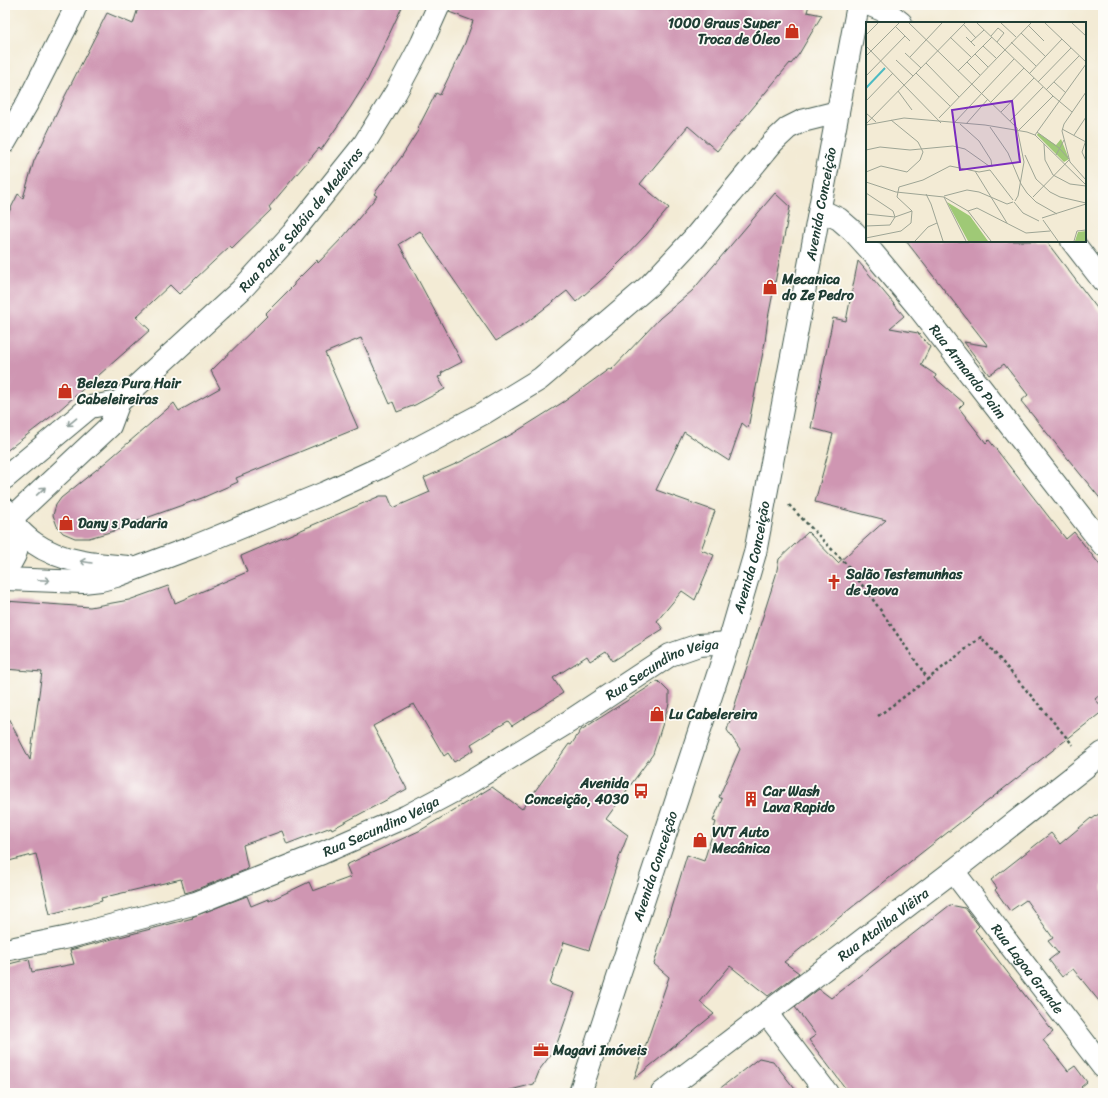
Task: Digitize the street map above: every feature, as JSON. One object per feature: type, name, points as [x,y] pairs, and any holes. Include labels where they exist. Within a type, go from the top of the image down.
[{"type":"street","points":[[5,142],[28,102],[76,5]]},
{"type":"street","name":"Rua Padre Sabóia de Medeiros","points":[[12,519],[110,426],[119,402],[241,290],[292,234],[364,144],[396,92],[422,43],[439,5]]},
{"type":"street","name":"Avenida Conceição","points":[[580,1093],[728,643],[755,553],[858,5]]},
{"type":"street","points":[[870,5],[887,12],[899,22]]},
{"type":"street","points":[[5,579],[83,582],[101,580],[116,576],[193,547],[327,492],[384,466],[484,413],[540,379],[650,286],[694,238],[773,142],[788,128],[802,121],[838,112]]},
{"type":"street","name":"Rua Armando Paim","points":[[820,210],[839,219],[854,232],[873,253],[918,307],[1103,545]]},
{"type":"street","points":[[1073,242],[1103,281]]},
{"type":"street","points":[[5,478],[90,407],[119,402]]},
{"type":"street","points":[[12,519],[34,543],[52,552],[74,560],[106,565],[138,567]]},
{"type":"street","points":[[5,568],[15,556],[18,542],[12,519]]},
{"type":"street","name":"Rua Secundino Veiga","points":[[5,950],[69,937],[196,903],[322,853],[407,816],[467,784],[570,721],[670,655],[699,646],[728,643]]},
{"type":"street","name":"Rua Ataliba Viêira","points":[[662,1093],[953,871],[1096,758]]},
{"type":"street","name":"Rua Lagoa Grande","points":[[953,871],[1103,1066]]},
{"type":"street","points":[[766,1014],[827,1093]]},
{"type":"path","points":[[768,484],[848,566],[928,679]]},
{"type":"path","points":[[878,716],[981,637],[1096,758]]},
{"type":"building","points":[[139,5],[403,5],[368,79],[350,108],[321,150],[319,148],[269,207],[271,210],[232,248],[230,246],[179,294],[170,285],[136,317],[150,330],[57,412],[5,452],[5,220],[18,194],[23,198],[34,161],[107,13],[133,24]]},
{"type":"building","points":[[451,5],[809,5],[807,12],[822,15],[799,54],[717,151],[688,126],[640,184],[669,208],[623,259],[576,302],[567,291],[527,322],[496,341],[420,231],[399,244],[462,362],[441,373],[442,376],[438,377],[445,389],[415,405],[397,412],[393,402],[390,404],[361,338],[325,353],[358,428],[236,478],[238,482],[202,498],[124,526],[124,528],[89,538],[75,538],[63,533],[57,526],[53,515],[56,505],[61,498],[106,462],[174,403],[179,411],[220,388],[211,371],[267,316],[265,314],[294,285],[294,283],[317,260],[318,263],[344,236],[377,196],[374,194],[402,156],[419,129],[418,128],[436,93],[440,95],[465,43],[473,21],[449,12]]},
{"type":"building","points":[[775,193],[790,207],[748,428],[742,423],[729,461],[684,432],[656,490],[715,511],[701,550],[714,555],[695,600],[682,591],[657,621],[663,629],[613,661],[606,651],[590,661],[587,656],[553,678],[563,693],[512,726],[508,721],[471,744],[474,750],[454,762],[448,753],[444,756],[414,704],[373,726],[407,789],[332,829],[331,827],[287,844],[282,831],[243,845],[248,869],[192,891],[185,893],[181,879],[101,898],[102,901],[50,914],[36,854],[5,862],[5,712],[30,760],[42,672],[5,669],[5,601],[90,607],[129,600],[168,586],[175,603],[247,572],[241,556],[380,496],[388,496],[393,508],[430,492],[424,478],[460,462],[514,433],[565,401],[609,369],[611,370],[660,318],[692,291]]},
{"type":"building","points":[[907,242],[1047,242],[1103,316],[1103,502],[1021,401],[1028,395],[1004,364],[989,375],[964,342],[988,346]]},
{"type":"building","points":[[858,261],[904,316],[890,328],[918,333],[930,347],[921,365],[936,375],[935,378],[964,403],[959,408],[986,443],[989,440],[1066,539],[1074,532],[1103,569],[1103,692],[1095,699],[1103,708],[1103,711],[784,962],[799,973],[768,996],[730,966],[700,1002],[714,1014],[634,1079],[669,977],[654,964],[687,855],[704,861],[716,822],[713,821],[722,799],[719,797],[740,749],[727,730],[776,575],[779,559],[808,532],[838,563],[886,520],[815,502],[833,434],[811,428],[833,318],[846,321]]},
{"type":"building","points":[[658,681],[669,692],[669,704],[653,754],[606,819],[628,835],[589,950],[564,942],[550,984],[575,993],[555,1049],[540,1069],[534,1084],[499,1093],[5,1093],[5,965],[29,959],[32,972],[74,964],[70,950],[193,918],[192,917],[247,896],[251,906],[268,899],[269,901],[309,882],[313,891],[351,877],[346,865],[421,830],[492,787],[522,809],[569,744],[571,745],[581,730]]},
{"type":"building","points":[[1103,811],[1103,1006],[1073,969],[1062,977],[1049,960],[1058,953],[1048,941],[1053,938],[1026,900],[1010,911],[995,890],[997,888],[991,880],[1051,833],[1060,844],[1091,818],[1092,819]]},
{"type":"building","points":[[950,905],[965,908],[979,926],[975,930],[1053,1032],[1043,1040],[1068,1071],[1075,1066],[1087,1082],[1081,1087],[1086,1093],[849,1093],[809,1040],[816,1035],[795,1007],[819,989],[831,998]]},
{"type":"building","points":[[759,1058],[773,1061],[798,1093],[714,1093]]},
{"type":"place","name":"1000 Graus Super Troca de Óleo","points":[[792,31]]},
{"type":"place","name":"Mecanica do Ze Pedro","points":[[770,287]]},
{"type":"place","name":"Beleza Pura Hair Cabeleireiras","points":[[65,391]]},
{"type":"place","name":"Dany s Padaria","points":[[66,523]]},
{"type":"place","name":"Salão Testemunhas de Jeova","points":[[834,582]]},
{"type":"place","name":"Lu Cabelereira","points":[[657,714]]},
{"type":"place","name":"Avenida Conceição, 4030","points":[[641,791]]},
{"type":"place","name":"Car Wash Lava Rapido","points":[[751,799]]},
{"type":"place","name":"VVT Auto Mecânica","points":[[700,840]]},
{"type":"place","name":"Magavi Imóveis","points":[[541,1050]]}]
